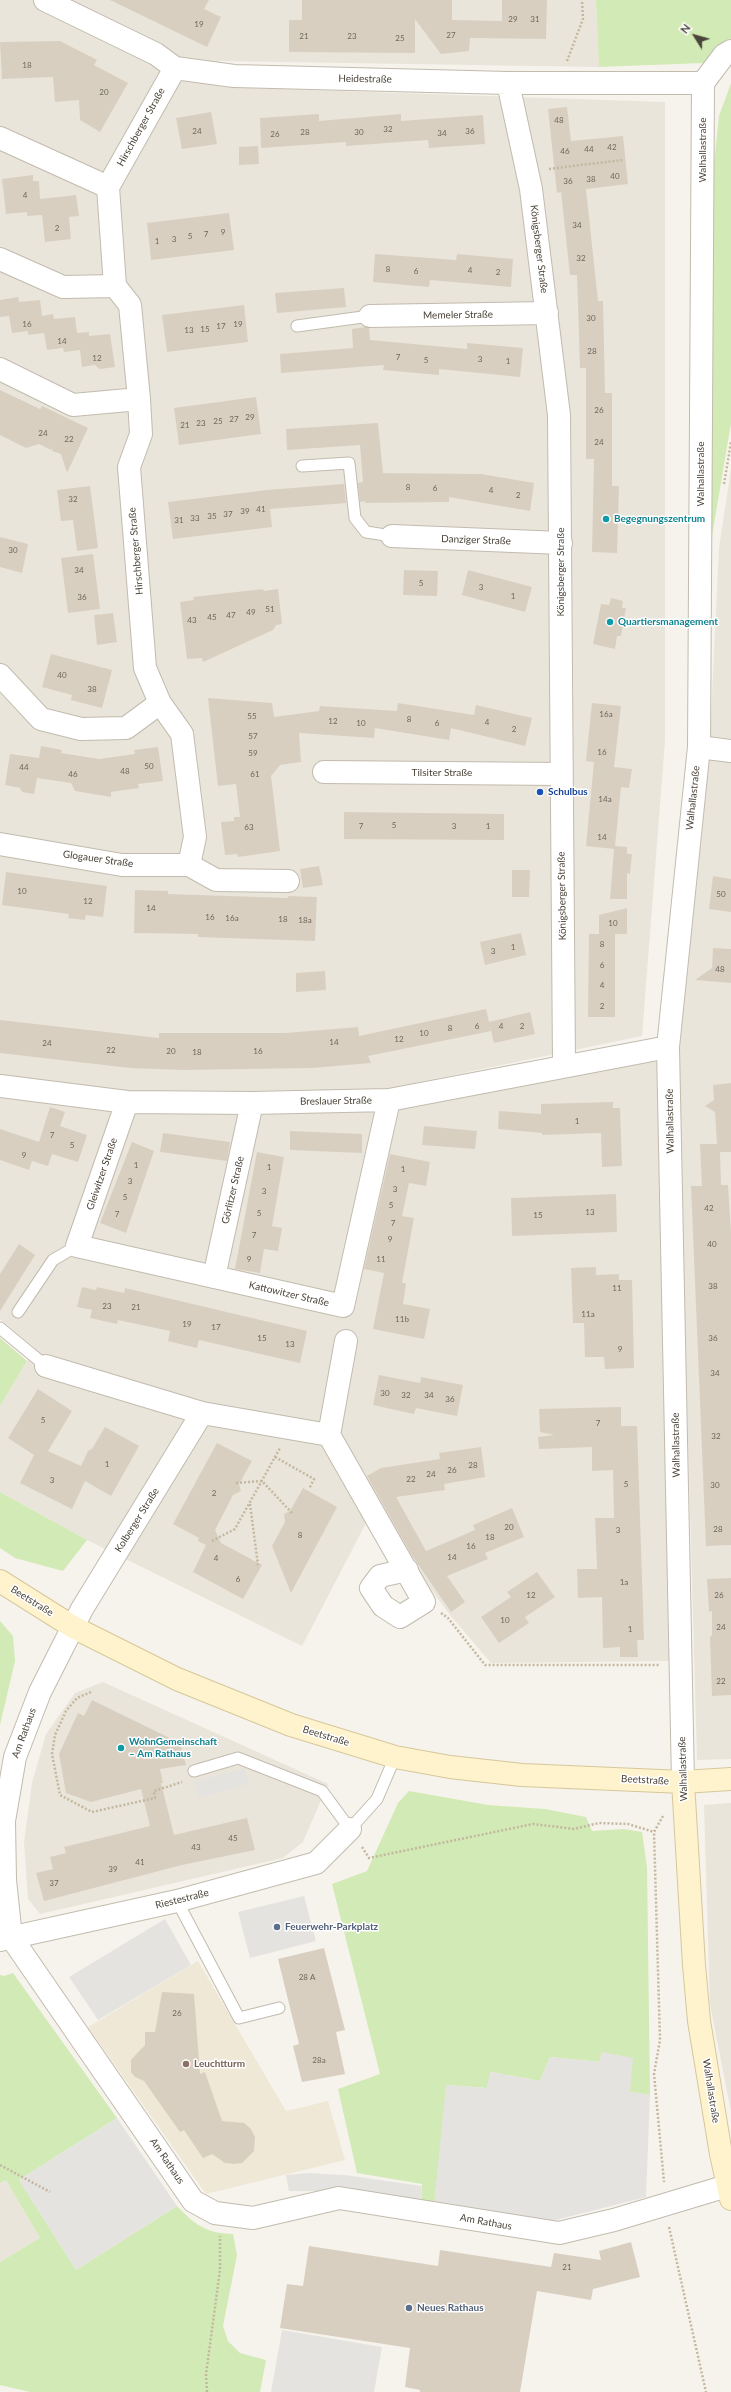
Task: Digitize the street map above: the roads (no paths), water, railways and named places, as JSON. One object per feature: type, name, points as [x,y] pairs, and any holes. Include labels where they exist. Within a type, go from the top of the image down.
[{"type":"main road","name":"Beetstraße","points":[[0,1581],[73,1627],[163,1673],[229,1702],[290,1725],[394,1757],[450,1767],[522,1774],[683,1782],[731,1779]]},
{"type":"main road","name":"Walhallastraße","points":[[683,1782],[694,1965],[699,2021],[729,2193]]},
{"type":"street","name":"Heidestraße","points":[[45,0],[156,54],[175,68],[234,76],[508,83],[704,83]]},
{"type":"street","points":[[704,83],[724,55],[731,51]]},
{"type":"street","name":"Hirschberger Straße","points":[[108,187],[175,68]]},
{"type":"street","name":"Königsberger Straße","points":[[508,83],[528,176],[547,313],[559,415],[564,1065]]},
{"type":"street","name":"Walhallastraße","points":[[683,1782],[668,1047],[698,747],[704,83]]},
{"type":"street","points":[[0,138],[108,187],[114,286],[63,287],[0,259]]},
{"type":"street","name":"Hirschberger Straße","points":[[114,286],[130,305],[139,399],[141,434],[129,467],[145,668],[160,703],[182,734],[195,837],[189,865]]},
{"type":"street","name":"Memeler Straße","points":[[370,316],[547,313]]},
{"type":"street","points":[[0,369],[73,406],[139,399]]},
{"type":"street","name":"Danziger Straße","points":[[392,536],[561,543]]},
{"type":"street","points":[[0,675],[41,719],[81,730],[126,728],[160,703]]},
{"type":"street","points":[[698,747],[731,750]]},
{"type":"street","name":"Tilsiter Straße","points":[[324,772],[561,774]]},
{"type":"street","name":"Glogauer Straße","points":[[0,844],[122,865],[189,865],[216,880],[288,881]]},
{"type":"street","name":"Breslauer Straße","points":[[0,1086],[127,1102],[252,1103],[389,1100],[564,1065],[668,1047]]},
{"type":"street","name":"Kattowitzer Straße","points":[[77,1246],[343,1306],[389,1100]]},
{"type":"street","name":"Gleiwitzer Straße","points":[[77,1246],[127,1102]]},
{"type":"street","name":"Görlitzer Straße","points":[[214,1277],[252,1103]]},
{"type":"street","points":[[346,1341],[329,1435],[407,1570],[424,1602],[400,1616],[383,1606],[371,1588],[380,1576],[407,1570]]},
{"type":"street","points":[[46,1366],[202,1413],[329,1435]]},
{"type":"street","name":"Kolberger Straße","points":[[73,1627],[82,1609],[202,1413]]},
{"type":"street","name":"Am Rathaus","points":[[73,1627],[40,1692],[14,1757],[4,1821],[6,1938],[158,2148],[193,2201],[215,2213],[253,2218],[339,2198],[560,2233],[666,2204],[729,2193]]},
{"type":"street","name":"Riestestraße","points":[[6,1938],[177,1901],[316,1863],[350,1829]]},
{"type":"lane","points":[[297,326],[370,316]]},
{"type":"lane","points":[[302,466],[349,463],[355,518],[366,532],[392,536]]},
{"type":"lane","points":[[18,1312],[53,1260],[77,1246]]},
{"type":"lane","points":[[0,1328],[46,1366]]},
{"type":"lane","points":[[194,1771],[238,1758],[322,1791],[350,1829],[377,1799],[394,1757]]},
{"type":"lane","points":[[177,1901],[239,2018],[279,2008]]},
{"type":"place","name":"Begegnungszentrum","points":[[606,519]]},
{"type":"place","name":"Quartiersmanagement","points":[[610,622]]},
{"type":"place","name":"Schulbus","points":[[540,792]]},
{"type":"place","name":"WohnGemeinschaft – Am Rathaus","points":[[121,1748]]},
{"type":"place","name":"Feuerwehr-Parkplatz","points":[[277,1927]]},
{"type":"place","name":"Leuchtturm","points":[[186,2064]]},
{"type":"place","name":"Neues Rathaus","points":[[409,2308]]}]
